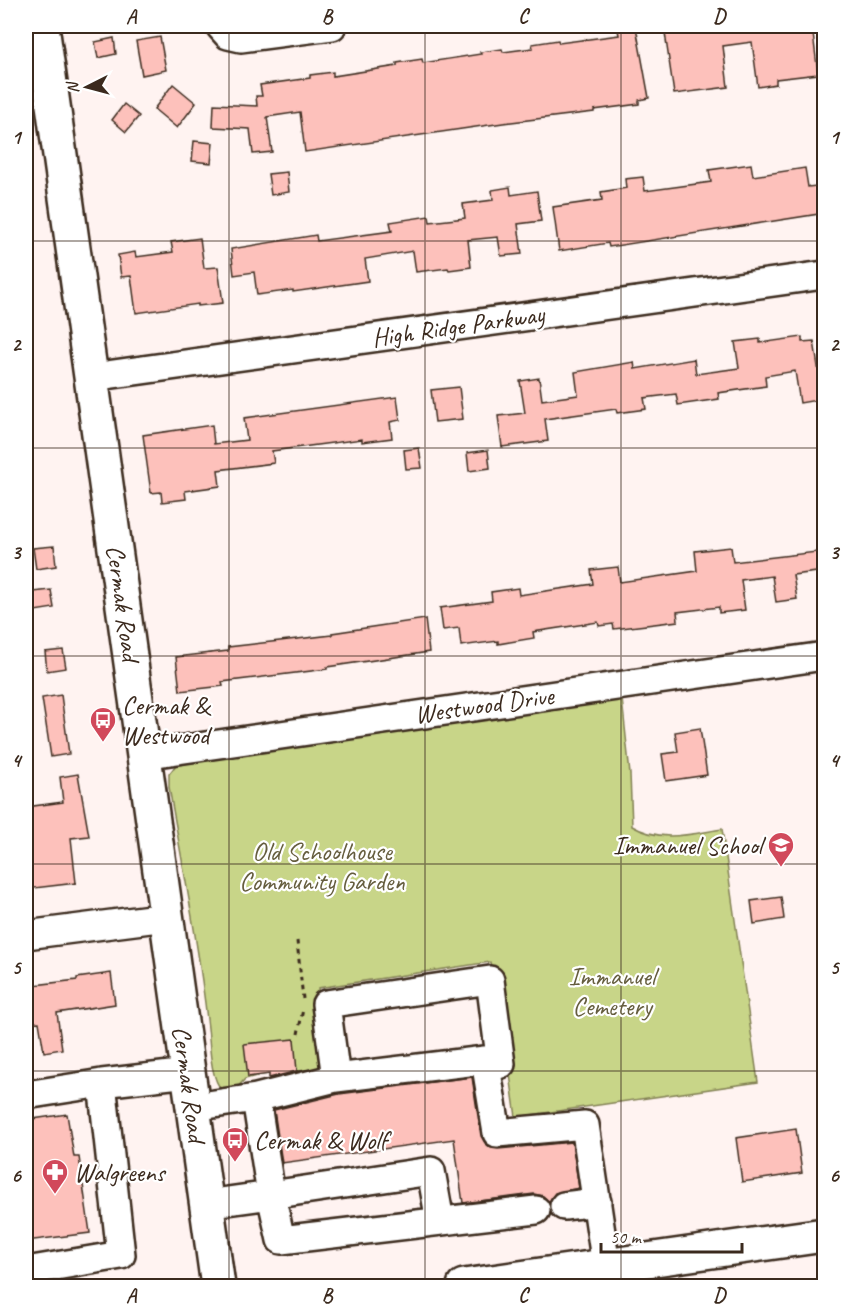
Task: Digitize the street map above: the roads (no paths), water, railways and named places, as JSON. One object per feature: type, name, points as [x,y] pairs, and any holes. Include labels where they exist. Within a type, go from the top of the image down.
[{"type":"main road","name":"Cermak Road","points":[[42,26],[218,1287]]},
{"type":"main road","points":[[464,1287],[825,1235]]},
{"type":"street","points":[[224,30],[241,38],[332,26]]},
{"type":"street","name":"High Ridge Parkway","points":[[92,377],[825,275]]},
{"type":"street","name":"Westwood Drive","points":[[143,755],[825,656]]},
{"type":"street","points":[[26,935],[166,916]]},
{"type":"street","points":[[336,1078],[326,1004],[490,980],[501,1064],[486,1069]]},
{"type":"street","points":[[193,1107],[256,1098],[336,1078],[484,1060],[497,1133],[585,1125],[606,1266]]},
{"type":"street","points":[[26,1095],[188,1073]]},
{"type":"street","points":[[26,1271],[121,1255],[102,1083]]},
{"type":"street","points":[[256,1098],[271,1195],[281,1240],[536,1210]]},
{"type":"street","points":[[206,1204],[431,1171],[440,1221]]},
{"type":"street","points":[[564,1206],[597,1202]]},
{"type":"place","name":"Cermak & Westwood","points":[[103,743]]},
{"type":"place","name":"Immanuel School","points":[[781,868]]},
{"type":"place","name":"Cermak & Wolf","points":[[235,1163]]},
{"type":"place","name":"Walgreens","points":[[55,1195]]},
{"type":"park label","name":"Old Schoolhouse Community Garden","points":[[322,866]]},
{"type":"park label","name":"Immanuel Cemetery","points":[[612,991]]}]
